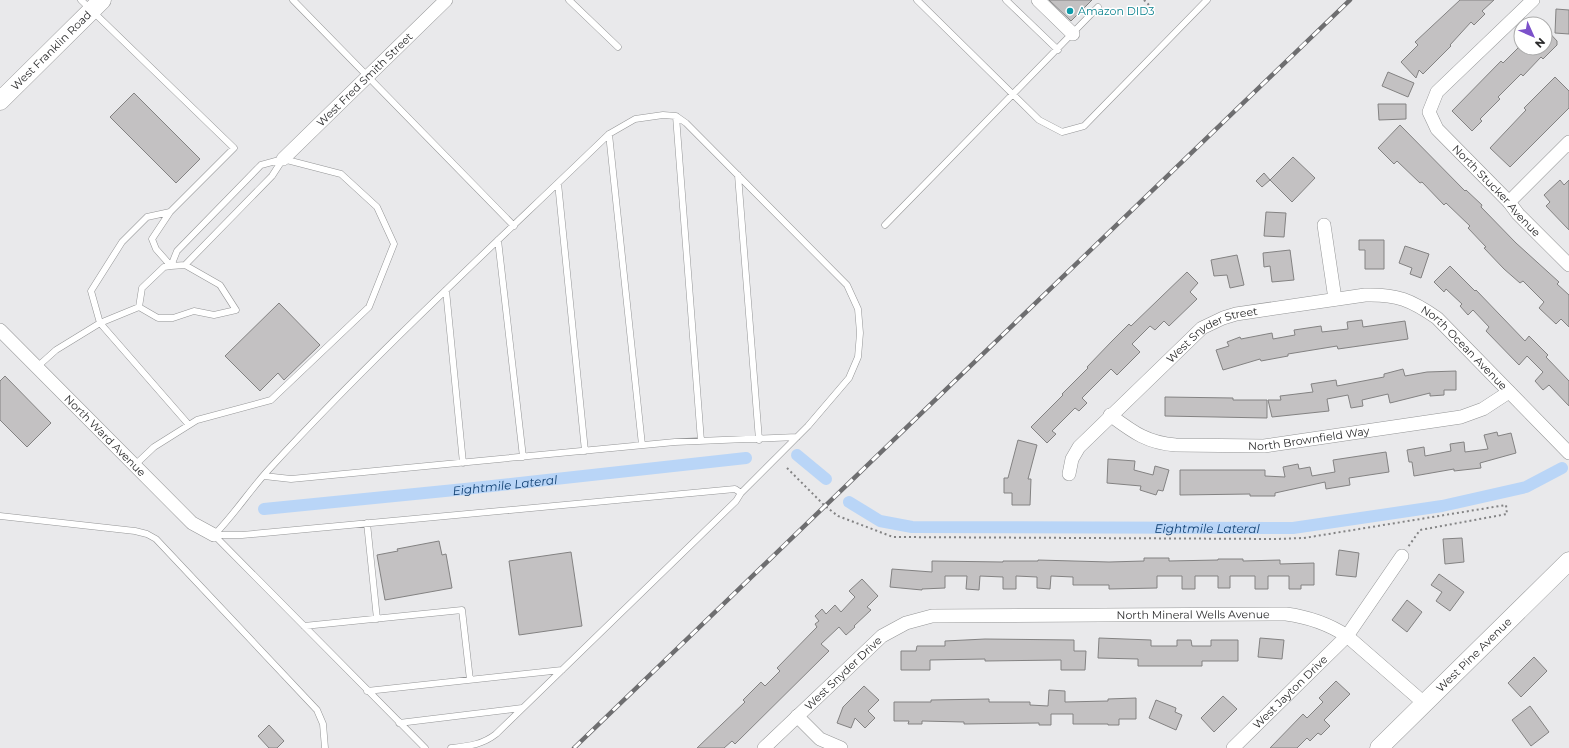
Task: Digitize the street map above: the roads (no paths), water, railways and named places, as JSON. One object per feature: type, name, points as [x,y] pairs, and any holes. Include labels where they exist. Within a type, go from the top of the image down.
[{"type":"street","name":"West Fred Smith Street","points":[[283,159],[446,0]]},
{"type":"street","points":[[1038,0],[1072,34]]},
{"type":"street","name":"North Stucker Avenue","points":[[1533,0],[1437,92],[1429,112],[1437,129],[1569,265]]},
{"type":"street","name":"West Franklin Road","points":[[0,101],[92,3]]},
{"type":"street","points":[[1509,202],[1569,142]]},
{"type":"street","points":[[1324,224],[1335,299]]},
{"type":"street","name":"North Ocean Avenue","points":[[1335,299],[1381,294],[1401,298],[1417,305],[1437,318],[1569,453]]},
{"type":"street","name":"West Snyder Street","points":[[1068,474],[1072,459],[1078,447],[1202,328],[1223,318],[1236,314],[1335,299]]},
{"type":"street","name":"North Ward Avenue","points":[[0,330],[192,523],[214,535]]},
{"type":"street","name":"North Brownfield Way","points":[[1110,415],[1137,435],[1162,444],[1264,446],[1461,417],[1483,409],[1509,392]]},
{"type":"street","name":"West Jayton Drive","points":[[1233,748],[1347,636],[1402,556]]},
{"type":"street","name":"West Pine Avenue","points":[[1379,748],[1569,561]]},
{"type":"street","name":"North Mineral Wells Avenue","points":[[932,616],[1286,614],[1303,616],[1318,620],[1347,636],[1424,703]]},
{"type":"street","name":"West Snyder Drive","points":[[764,748],[882,636],[906,623],[932,616]]},
{"type":"street","points":[[797,716],[820,739],[841,748]]},
{"type":"lane","points":[[293,0],[514,226]]},
{"type":"lane","points":[[569,0],[618,47]]},
{"type":"lane","points":[[917,0],[1039,120],[1062,132],[1084,126],[1207,0]]},
{"type":"lane","points":[[1006,0],[1058,50]]},
{"type":"lane","points":[[92,3],[234,148],[170,212],[152,238],[156,249],[171,266]]},
{"type":"lane","points":[[885,225],[1058,50],[1098,7]]},
{"type":"lane","points":[[214,535],[229,520],[271,467],[393,342],[610,134],[635,118],[663,115],[676,116],[686,123],[847,285],[858,309],[860,333],[858,357],[849,378],[808,426],[741,493],[736,501],[562,670],[486,741],[468,746],[451,748]]},
{"type":"lane","points":[[676,116],[701,441]]},
{"type":"lane","points":[[610,134],[642,445]]},
{"type":"lane","points":[[135,465],[154,447],[197,420],[271,400],[369,307],[394,244],[377,207],[341,174],[283,159],[261,165],[177,251],[171,266]]},
{"type":"lane","points":[[185,265],[272,176],[283,159]]},
{"type":"lane","points":[[738,175],[759,440]]},
{"type":"lane","points":[[558,183],[585,451]]},
{"type":"lane","points":[[170,212],[147,217],[122,242],[91,291],[100,323],[189,426]]},
{"type":"lane","points":[[498,240],[523,457]]},
{"type":"lane","points":[[185,265],[220,285],[236,310],[214,315],[194,311],[173,318],[158,318],[139,306],[142,288],[164,267],[185,265]]},
{"type":"lane","points":[[446,290],[463,463]]},
{"type":"lane","points":[[37,367],[56,350],[100,323],[139,306]]},
{"type":"lane","points":[[264,476],[291,479],[642,445],[797,437]]},
{"type":"lane","points":[[214,535],[367,523],[735,489],[741,493]]},
{"type":"lane","points":[[0,516],[135,531],[147,534],[156,539],[316,710],[323,724],[325,748]]},
{"type":"lane","points":[[367,523],[377,619]]},
{"type":"lane","points":[[214,535],[425,748]]},
{"type":"lane","points":[[304,626],[462,610],[470,680]]},
{"type":"lane","points":[[367,691],[562,670]]},
{"type":"lane","points":[[399,723],[522,708]]},
{"type":"waterway","name":"Eightmile Lateral","points":[[797,455],[826,479]]},
{"type":"waterway","name":"Eightmile Lateral","points":[[264,509],[465,489],[746,458]]},
{"type":"waterway","name":"Eightmile Lateral","points":[[849,502],[880,521],[912,527],[1293,528],[1442,506],[1526,487],[1562,468]]},
{"type":"railway","points":[[574,748],[1350,0]]},
{"type":"place","name":"Amazon DID3","points":[[1070,11]]}]
